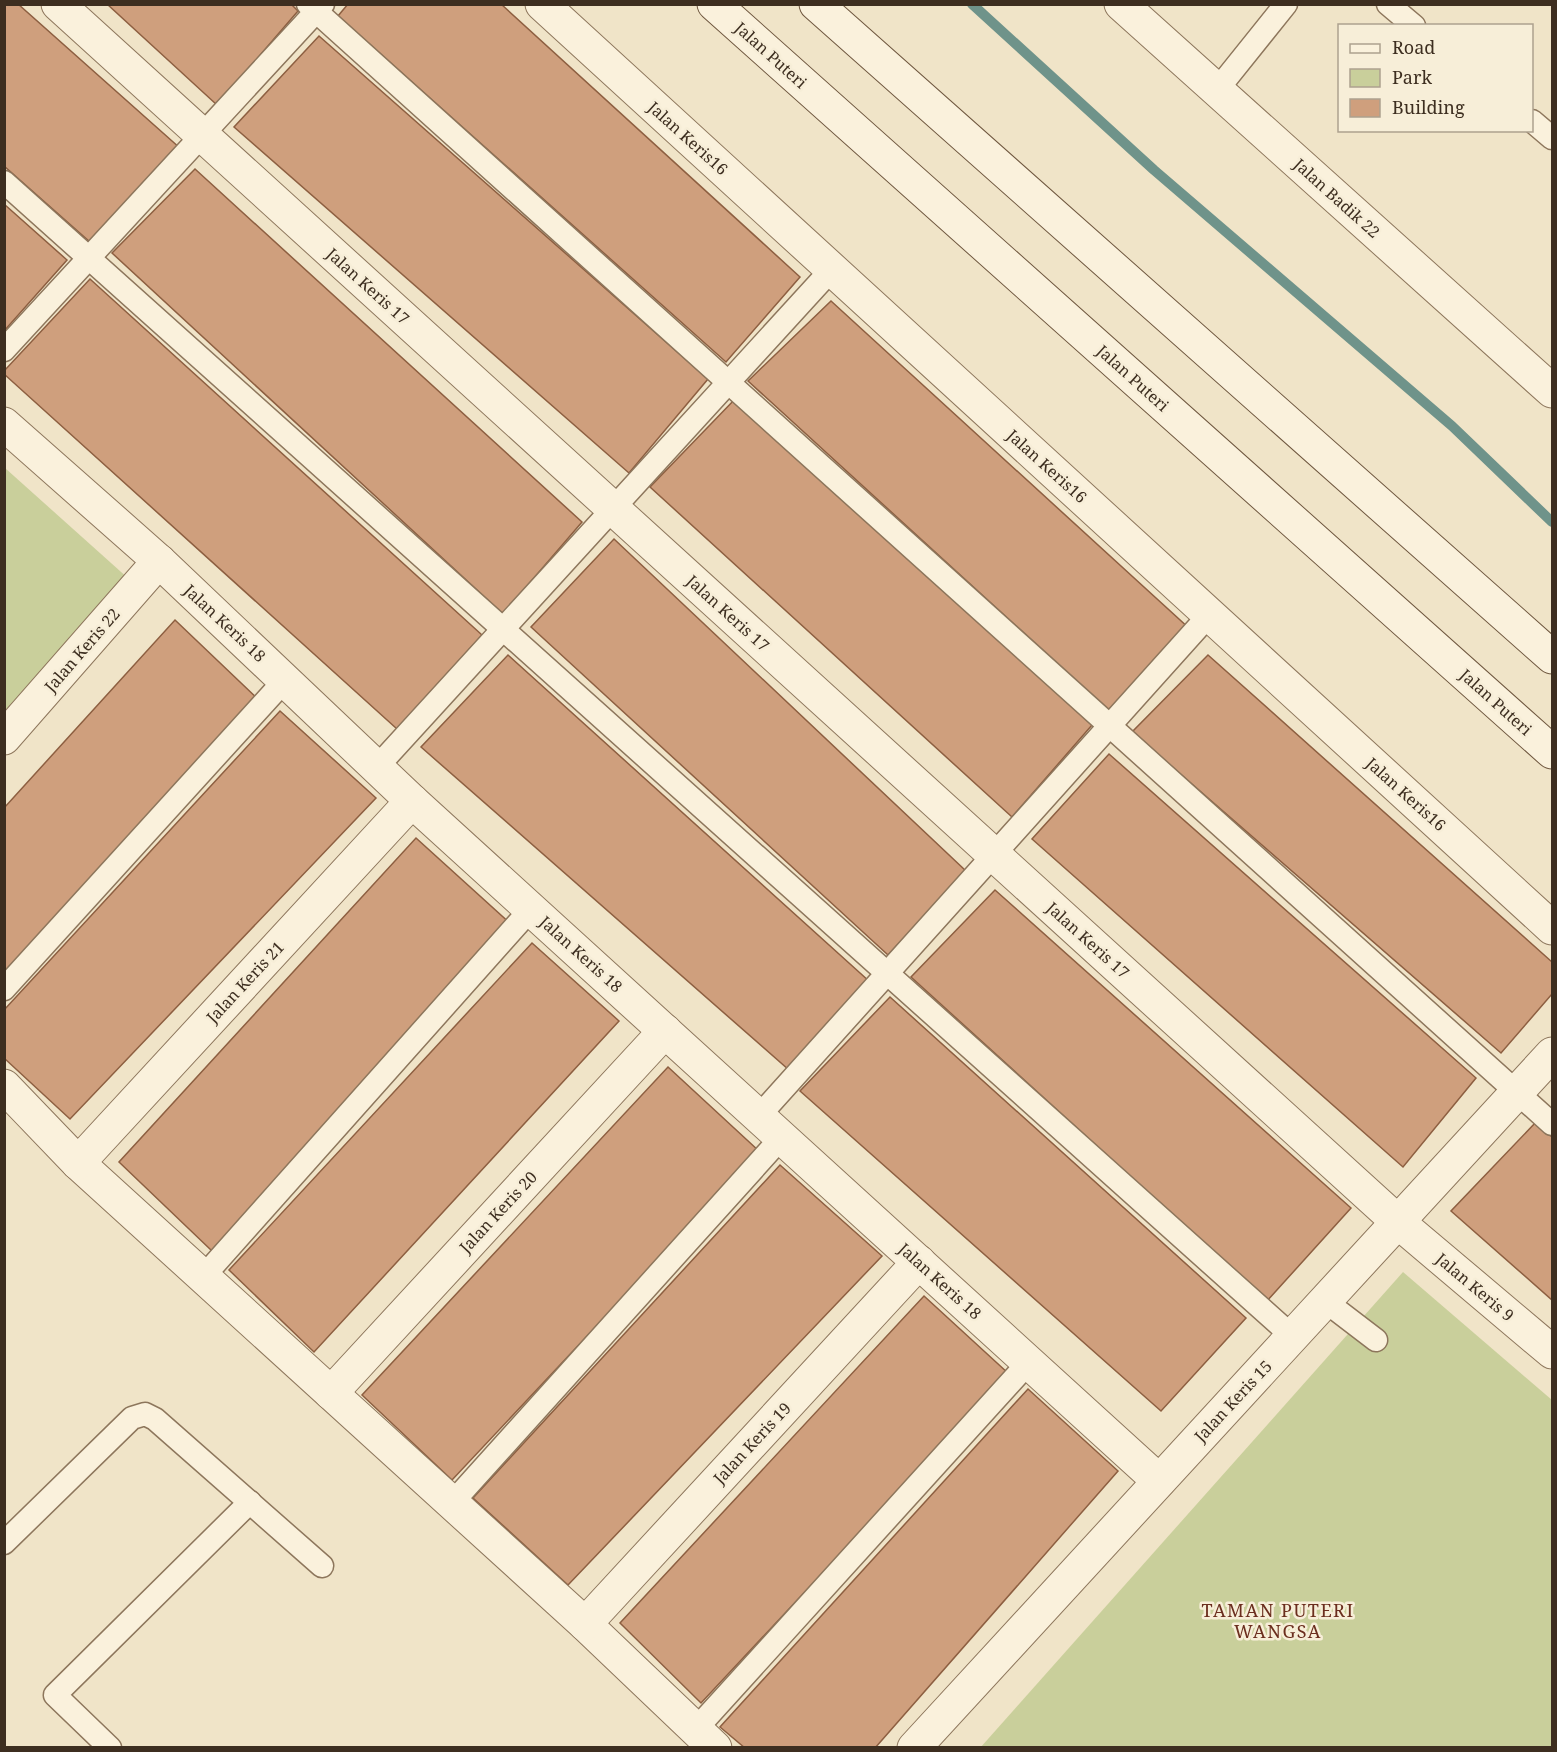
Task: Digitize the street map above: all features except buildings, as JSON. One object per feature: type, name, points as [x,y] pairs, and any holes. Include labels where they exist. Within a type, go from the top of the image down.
[{"type":"street","name":"Jalan Keris 17","points":[[58,4],[1398,1222]]},
{"type":"street","name":"Jalan Keris16","points":[[542,4],[1552,928]]},
{"type":"street","name":"Jalan Puteri","points":[[714,4],[1552,752]]},
{"type":"street","points":[[816,4],[1552,657]]},
{"type":"street","name":"Jalan Badik 22","points":[[1121,4],[1552,392]]},
{"type":"street","name":"Jalan Keris 18","points":[[4,424],[159,561],[412,801],[1159,1480]]},
{"type":"street","name":"Jalan Keris 22","points":[[4,738],[159,561]]},
{"type":"street","name":"Jalan Keris 21","points":[[78,1163],[412,801]]},
{"type":"street","name":"Jalan Keris 20","points":[[331,1393],[665,1031]]},
{"type":"street","name":"Jalan Keris 15","points":[[914,1748],[1552,1054]]},
{"type":"street","points":[[4,1086],[78,1163],[585,1624],[705,1738]]},
{"type":"street","name":"Jalan Keris 9","points":[[1398,1222],[1552,1352]]},
{"type":"street","name":"Jalan Keris 19","points":[[585,1624],[919,1262]]},
{"type":"lane","points":[[1217,90],[1286,4]]},
{"type":"lane","points":[[1388,4],[1412,24]]},
{"type":"lane","points":[[4,350],[316,7],[728,383],[1552,1124]]},
{"type":"lane","points":[[1533,122],[1552,138]]},
{"type":"lane","points":[[4,182],[1292,1336]]},
{"type":"lane","points":[[377,767],[832,269]]},
{"type":"lane","points":[[452,1503],[770,1126],[887,973],[1210,614]]},
{"type":"lane","points":[[4,988],[285,680]]},
{"type":"lane","points":[[203,1277],[531,909]]},
{"type":"lane","points":[[1325,1301],[1376,1340]]},
{"type":"lane","points":[[705,1738],[1029,1362]]},
{"type":"lane","points":[[4,1543],[132,1418],[145,1414],[155,1419],[322,1566]]},
{"type":"lane","points":[[110,1748],[56,1695],[250,1502]]},
{"type":"green space","points":[[5,468],[130,580],[5,722]]},
{"type":"green space","points":[[1403,1272],[1552,1400],[1552,1747],[980,1748]]},
{"type":"waterway","points":[[972,4],[1154,170],[1452,426],[1552,522]]},
{"type":"district","name":"TAMAN PUTERI WANGSA","points":[[1278,1621]]}]
